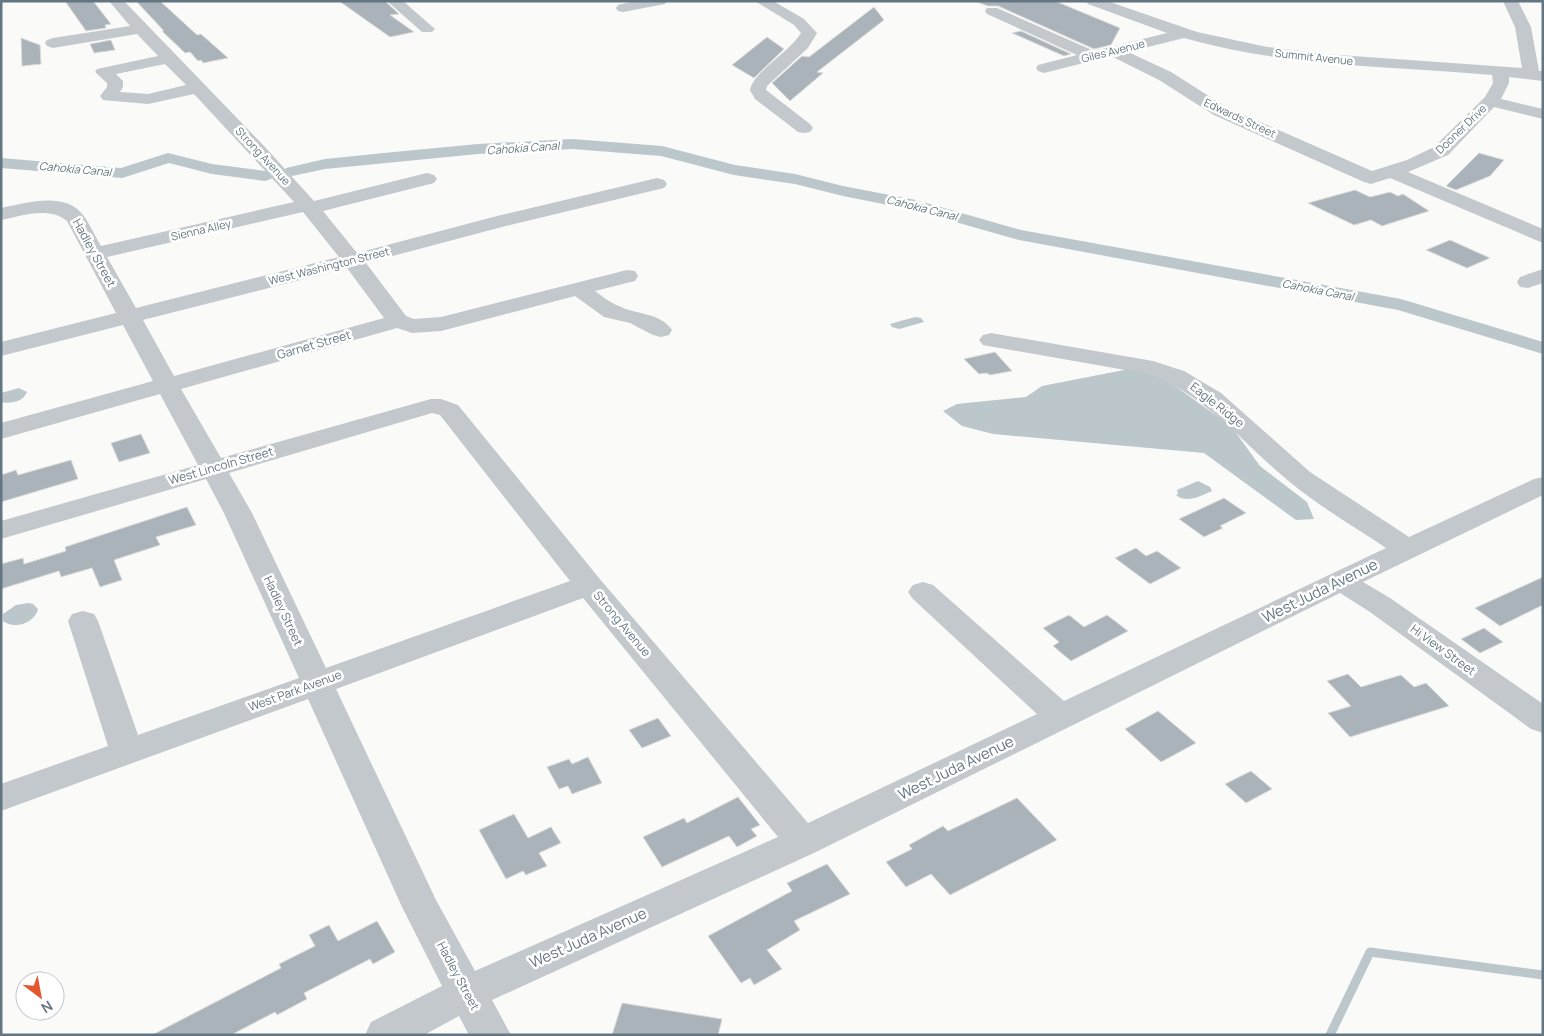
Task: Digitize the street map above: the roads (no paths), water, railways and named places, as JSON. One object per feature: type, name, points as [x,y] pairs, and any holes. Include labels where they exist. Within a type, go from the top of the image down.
[{"type":"street","name":"Strong Avenue","points":[[116,1],[167,59],[238,128],[308,206],[354,260],[398,321]]},
{"type":"street","points":[[394,1],[427,30]]},
{"type":"street","points":[[623,8],[660,1]]},
{"type":"street","points":[[762,1],[800,22],[808,32],[807,38],[802,45],[759,84],[758,90],[761,96],[804,128]]},
{"type":"street","name":"Summit Avenue","points":[[1093,1],[1142,21],[1182,34],[1237,47],[1293,56],[1385,65],[1500,71],[1537,75]]},
{"type":"street","points":[[1510,1],[1527,37],[1537,75]]},
{"type":"street","points":[[992,11],[1092,56]]},
{"type":"street","points":[[52,43],[140,28]]},
{"type":"street","name":"Giles Avenue","points":[[1044,68],[1182,34]]},
{"type":"street","name":"Edwards Street","points":[[1113,52],[1165,76],[1220,111],[1543,237]]},
{"type":"street","points":[[167,59],[103,72],[116,83],[109,96],[148,99],[197,88]]},
{"type":"street","name":"Dooner Drive","points":[[1380,175],[1414,164],[1441,151],[1490,101],[1501,83],[1500,71]]},
{"type":"street","points":[[1490,101],[1543,114]]},
{"type":"street","name":"Sienna Alley","points":[[94,254],[427,179]]},
{"type":"street","name":"West Washington Street","points":[[1,349],[354,260],[496,222],[657,184]]},
{"type":"street","name":"Hadley Street","points":[[1,214],[34,208],[50,208],[71,213],[238,513],[421,907],[466,993],[491,1035]]},
{"type":"street","name":"Garnet Street","points":[[1,430],[167,386],[398,321],[412,326],[441,324],[627,276]]},
{"type":"street","points":[[578,288],[612,312],[638,318],[661,330]]},
{"type":"street","name":"Eagle Ridge","points":[[991,340],[1153,368],[1176,376],[1212,398],[1300,478],[1407,549]]},
{"type":"street","name":"West Lincoln Street","points":[[1,530],[430,406],[441,406]]},
{"type":"street","name":"Strong Avenue","points":[[441,406],[449,410],[588,584],[804,842]]},
{"type":"street","name":"West Juda Avenue","points":[[384,1035],[466,993],[804,842],[1533,489]]},
{"type":"street","name":"Hi View Street","points":[[1341,581],[1380,606],[1543,721]]},
{"type":"street","name":"West Park Avenue","points":[[1,798],[588,584]]},
{"type":"street","points":[[923,592],[1061,717]]},
{"type":"street","points":[[82,621],[127,752]]},
{"type":"waterway","name":"Cahokia Canal","points":[[292,171],[325,164],[478,149],[572,144],[662,151],[734,170],[795,179],[843,191],[916,205],[1019,235],[1401,305],[1543,348]]},
{"type":"waterway","name":"Cahokia Canal","points":[[1,163],[122,173],[168,158],[212,169],[265,176]]},
{"type":"waterway","points":[[1330,1035],[1370,952],[1543,975]]}]
